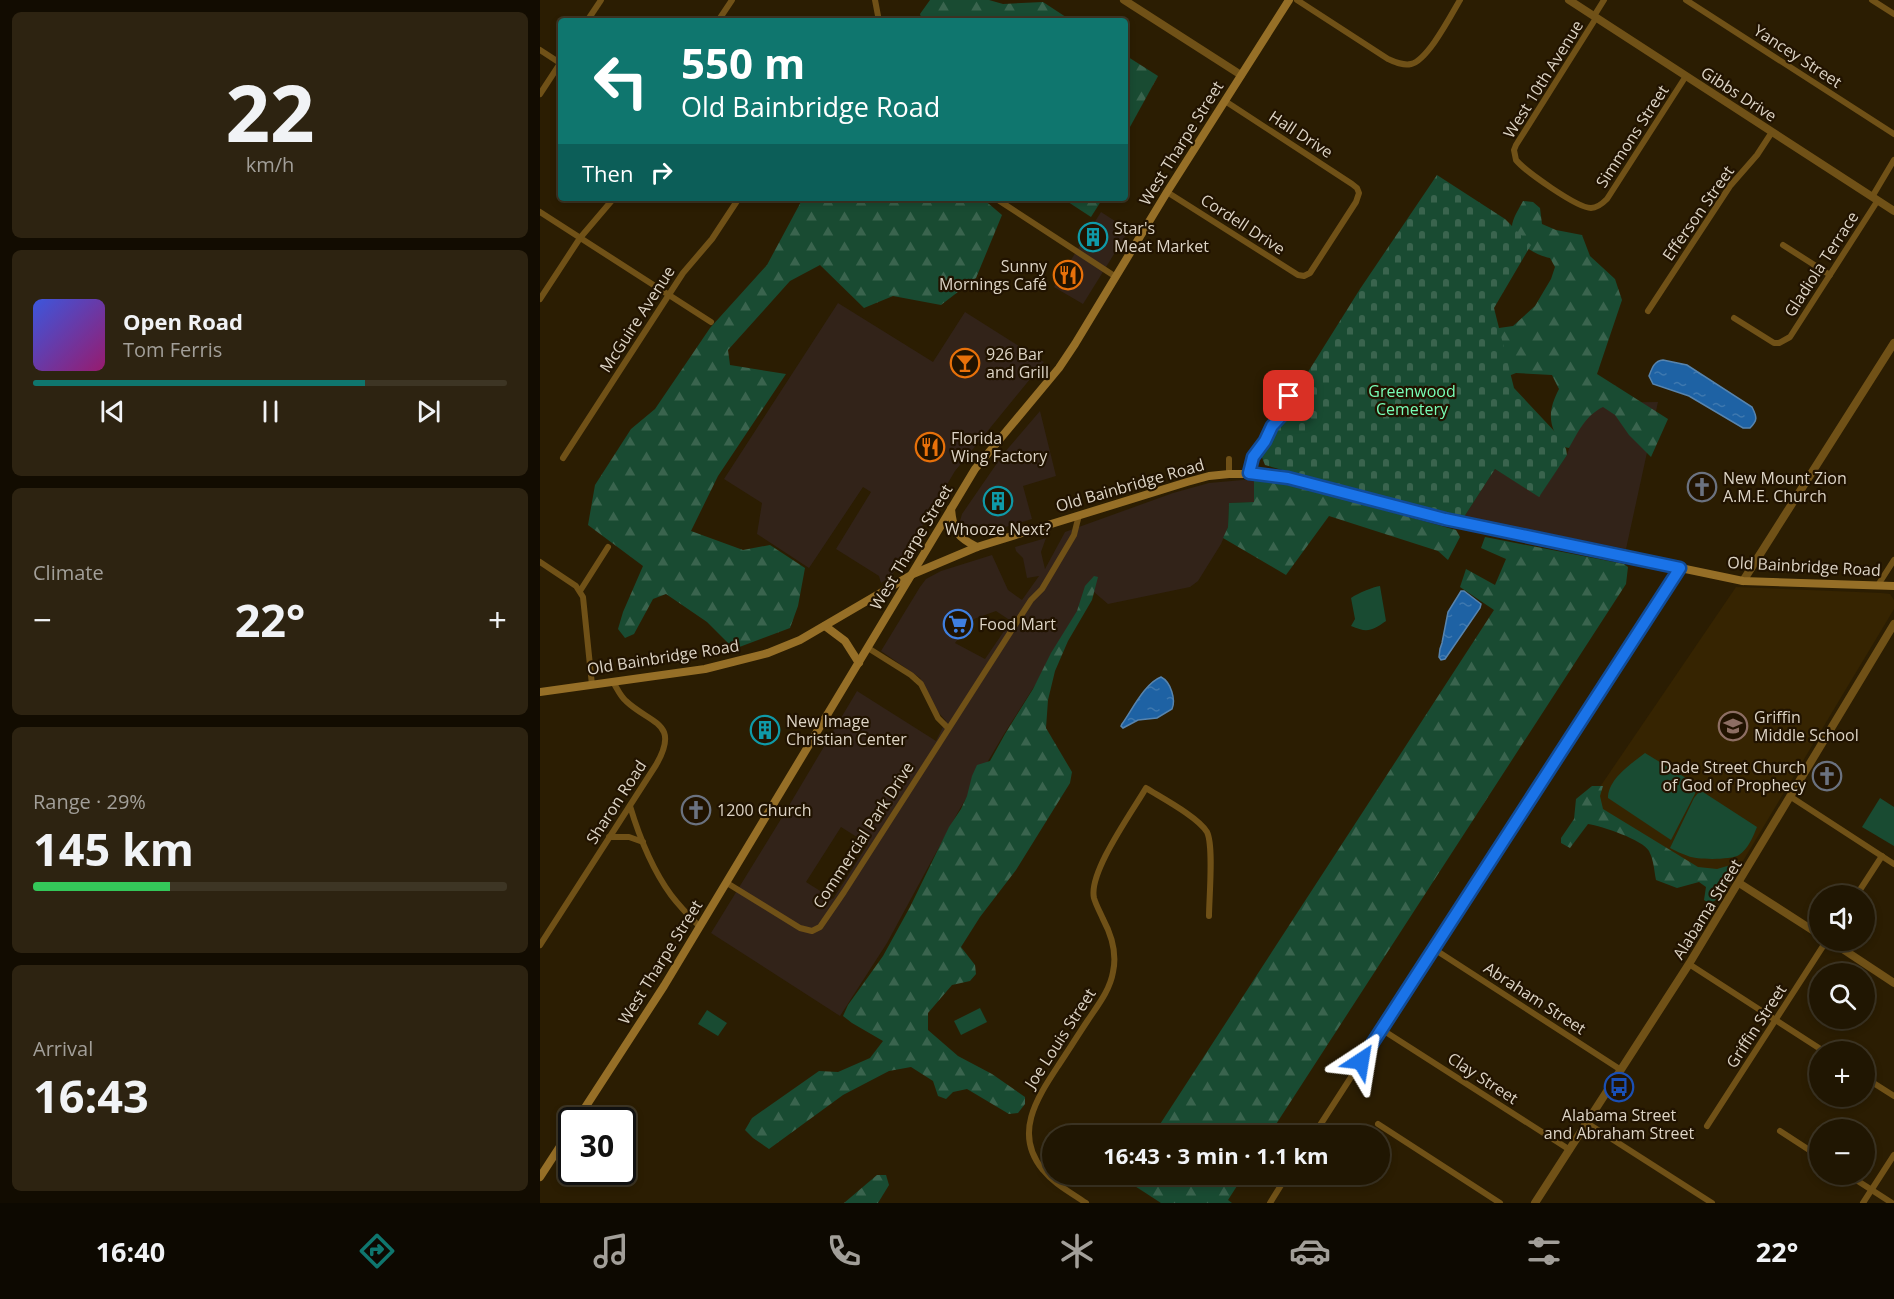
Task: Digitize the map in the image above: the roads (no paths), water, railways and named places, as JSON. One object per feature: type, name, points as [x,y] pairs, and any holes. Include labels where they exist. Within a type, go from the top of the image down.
[{"type":"main road","name":"West Tharpe Street","points":[[585,1107],[727,883],[951,509],[986,455],[1059,368],[1075,344],[1288,0]]},
{"type":"main road","name":"Old Bainbridge Road","points":[[540,692],[705,669],[768,653],[800,640],[913,574],[977,547],[1187,482],[1229,474],[1249,473],[1288,478],[1445,519],[1743,581],[1892,587]]},
{"type":"main road","points":[[951,509],[953,526],[959,536],[977,547]]},
{"type":"main road","points":[[825,626],[845,641],[859,663]]},
{"type":"main road","points":[[540,1177],[558,1149]]},
{"type":"street","points":[[590,18],[601,0]]},
{"type":"street","points":[[720,18],[732,0]]},
{"type":"street","points":[[875,0],[878,18]]},
{"type":"street","points":[[1124,0],[1137,4],[1241,75]]},
{"type":"street","points":[[1297,0],[1388,59],[1396,63],[1408,64],[1423,56],[1460,0]]},
{"type":"street","name":"Gibbs Drive","points":[[1569,0],[1894,211]]},
{"type":"street","name":"West 10th Avenue","points":[[1596,207],[1583,207],[1521,166],[1516,160],[1514,150],[1604,0]]},
{"type":"street","name":"Yancey Street","points":[[1686,0],[1894,134]]},
{"type":"street","points":[[1872,0],[1894,14]]},
{"type":"street","points":[[540,50],[558,62]]},
{"type":"street","points":[[540,94],[558,66]]},
{"type":"street","name":"Simmons Street","points":[[1596,207],[1607,200],[1686,76]]},
{"type":"street","name":"Hall Drive","points":[[1225,101],[1357,188],[1359,193],[1356,202],[1310,273],[1304,276]]},
{"type":"street","name":"Efferson Street","points":[[1648,311],[1730,186],[1757,155],[1772,132]]},
{"type":"street","name":"Gladiola Terrace","points":[[1734,318],[1774,343],[1790,337],[1830,275],[1875,198],[1894,160]]},
{"type":"street","name":"Cordell Drive","points":[[1167,192],[1298,275],[1304,276]]},
{"type":"street","points":[[540,299],[580,238],[611,201]]},
{"type":"street","name":"McGuire Avenue","points":[[563,458],[682,273],[712,239],[737,201]]},
{"type":"street","points":[[1000,201],[1116,277]]},
{"type":"street","points":[[540,212],[711,322]]},
{"type":"street","points":[[1783,245],[1830,275]]},
{"type":"street","points":[[1743,581],[1891,355],[1894,343]]},
{"type":"street","points":[[1249,473],[1253,457],[1265,441],[1272,426],[1286,411],[1289,401],[1286,391]]},
{"type":"street","points":[[1229,459],[1229,474]]},
{"type":"street","name":"Commercial Park Drive","points":[[727,883],[800,928],[808,931],[820,927],[1031,600],[1042,589],[1074,535],[1079,515]]},
{"type":"street","points":[[580,591],[608,547]]},
{"type":"street","points":[[1878,585],[1894,560]]},
{"type":"street","points":[[540,562],[570,581],[580,591],[584,602],[592,685]]},
{"type":"street","points":[[1320,1125],[1680,568]]},
{"type":"street","name":"Alabama Street","points":[[1535,1203],[1689,964],[1894,624]]},
{"type":"street","points":[[868,648],[911,675],[921,684],[938,718],[948,728]]},
{"type":"street","name":"Sharon Road","points":[[540,945],[630,806],[665,747],[665,736],[658,723],[626,701],[613,682]]},
{"type":"street","name":"Joe Louis Street","points":[[1086,1203],[1050,1178],[1042,1169],[1031,1144],[1030,1120],[1038,1097],[1101,1000],[1112,979],[1114,951],[1107,926],[1094,896],[1094,882],[1101,864],[1146,788],[1196,820],[1208,833],[1210,848],[1209,916]]},
{"type":"street","points":[[1791,797],[1894,864]]},
{"type":"street","points":[[630,806],[643,842],[664,885],[699,927]]},
{"type":"street","points":[[609,837],[629,837],[643,842]]},
{"type":"street","points":[[1863,885],[1882,856]]},
{"type":"street","points":[[1739,883],[1809,928]]},
{"type":"street","name":"Abraham Street","points":[[1434,949],[1621,1070]]},
{"type":"street","name":"Griffin Street","points":[[1707,1126],[1821,951]]},
{"type":"street","points":[[1845,951],[1894,983]]},
{"type":"street","points":[[1689,964],[1809,1042]]},
{"type":"street","name":"Clay Street","points":[[1382,1029],[1570,1150]]},
{"type":"street","points":[[1875,1084],[1894,1096]]},
{"type":"street","points":[[1587,1123],[1712,1203]]},
{"type":"street","points":[[1780,1131],[1809,1150]]},
{"type":"street","points":[[1390,1133],[1500,1203]]},
{"type":"street","points":[[1863,1203],[1894,1155]]},
{"type":"street","points":[[1270,1203],[1281,1185]]},
{"type":"street","points":[[1864,1185],[1892,1203]]},
{"type":"water","points":[[1663,360],[1687,365],[1752,407],[1756,416],[1754,423],[1750,428],[1743,428],[1689,396],[1653,384],[1649,376],[1651,370],[1655,363]]},
{"type":"water","points":[[1461,591],[1481,604],[1480,608],[1445,659],[1441,660],[1440,649],[1448,612]]},
{"type":"water","points":[[1161,677],[1165,679],[1172,691],[1172,709],[1157,718],[1138,720],[1123,728],[1122,724],[1139,698],[1155,680]]},
{"type":"place","name":"Star's Meat Market","points":[[1093,237]]},
{"type":"place","name":"Sunny Mornings Café","points":[[1068,275]]},
{"type":"place","name":"926 Bar and Grill","points":[[965,363]]},
{"type":"place","name":"Florida Wing Factory","points":[[930,447]]},
{"type":"place","name":"New Mount Zion A.M.E. Church","points":[[1702,487]]},
{"type":"place","name":"Whooze Next?","points":[[998,501]]},
{"type":"place","name":"Food Mart","points":[[958,624]]},
{"type":"place","name":"Griffin Middle School","points":[[1733,726]]},
{"type":"place","name":"New Image Christian Center","points":[[765,730]]},
{"type":"place","name":"Dade Street Church of God of Prophecy","points":[[1827,776]]},
{"type":"place","name":"1200 Church","points":[[696,810]]},
{"type":"place","name":"Alabama Street and Abraham Street","points":[[1619,1087]]},
{"type":"park label","name":"Greenwood Cemetery","points":[[1412,400]]}]
